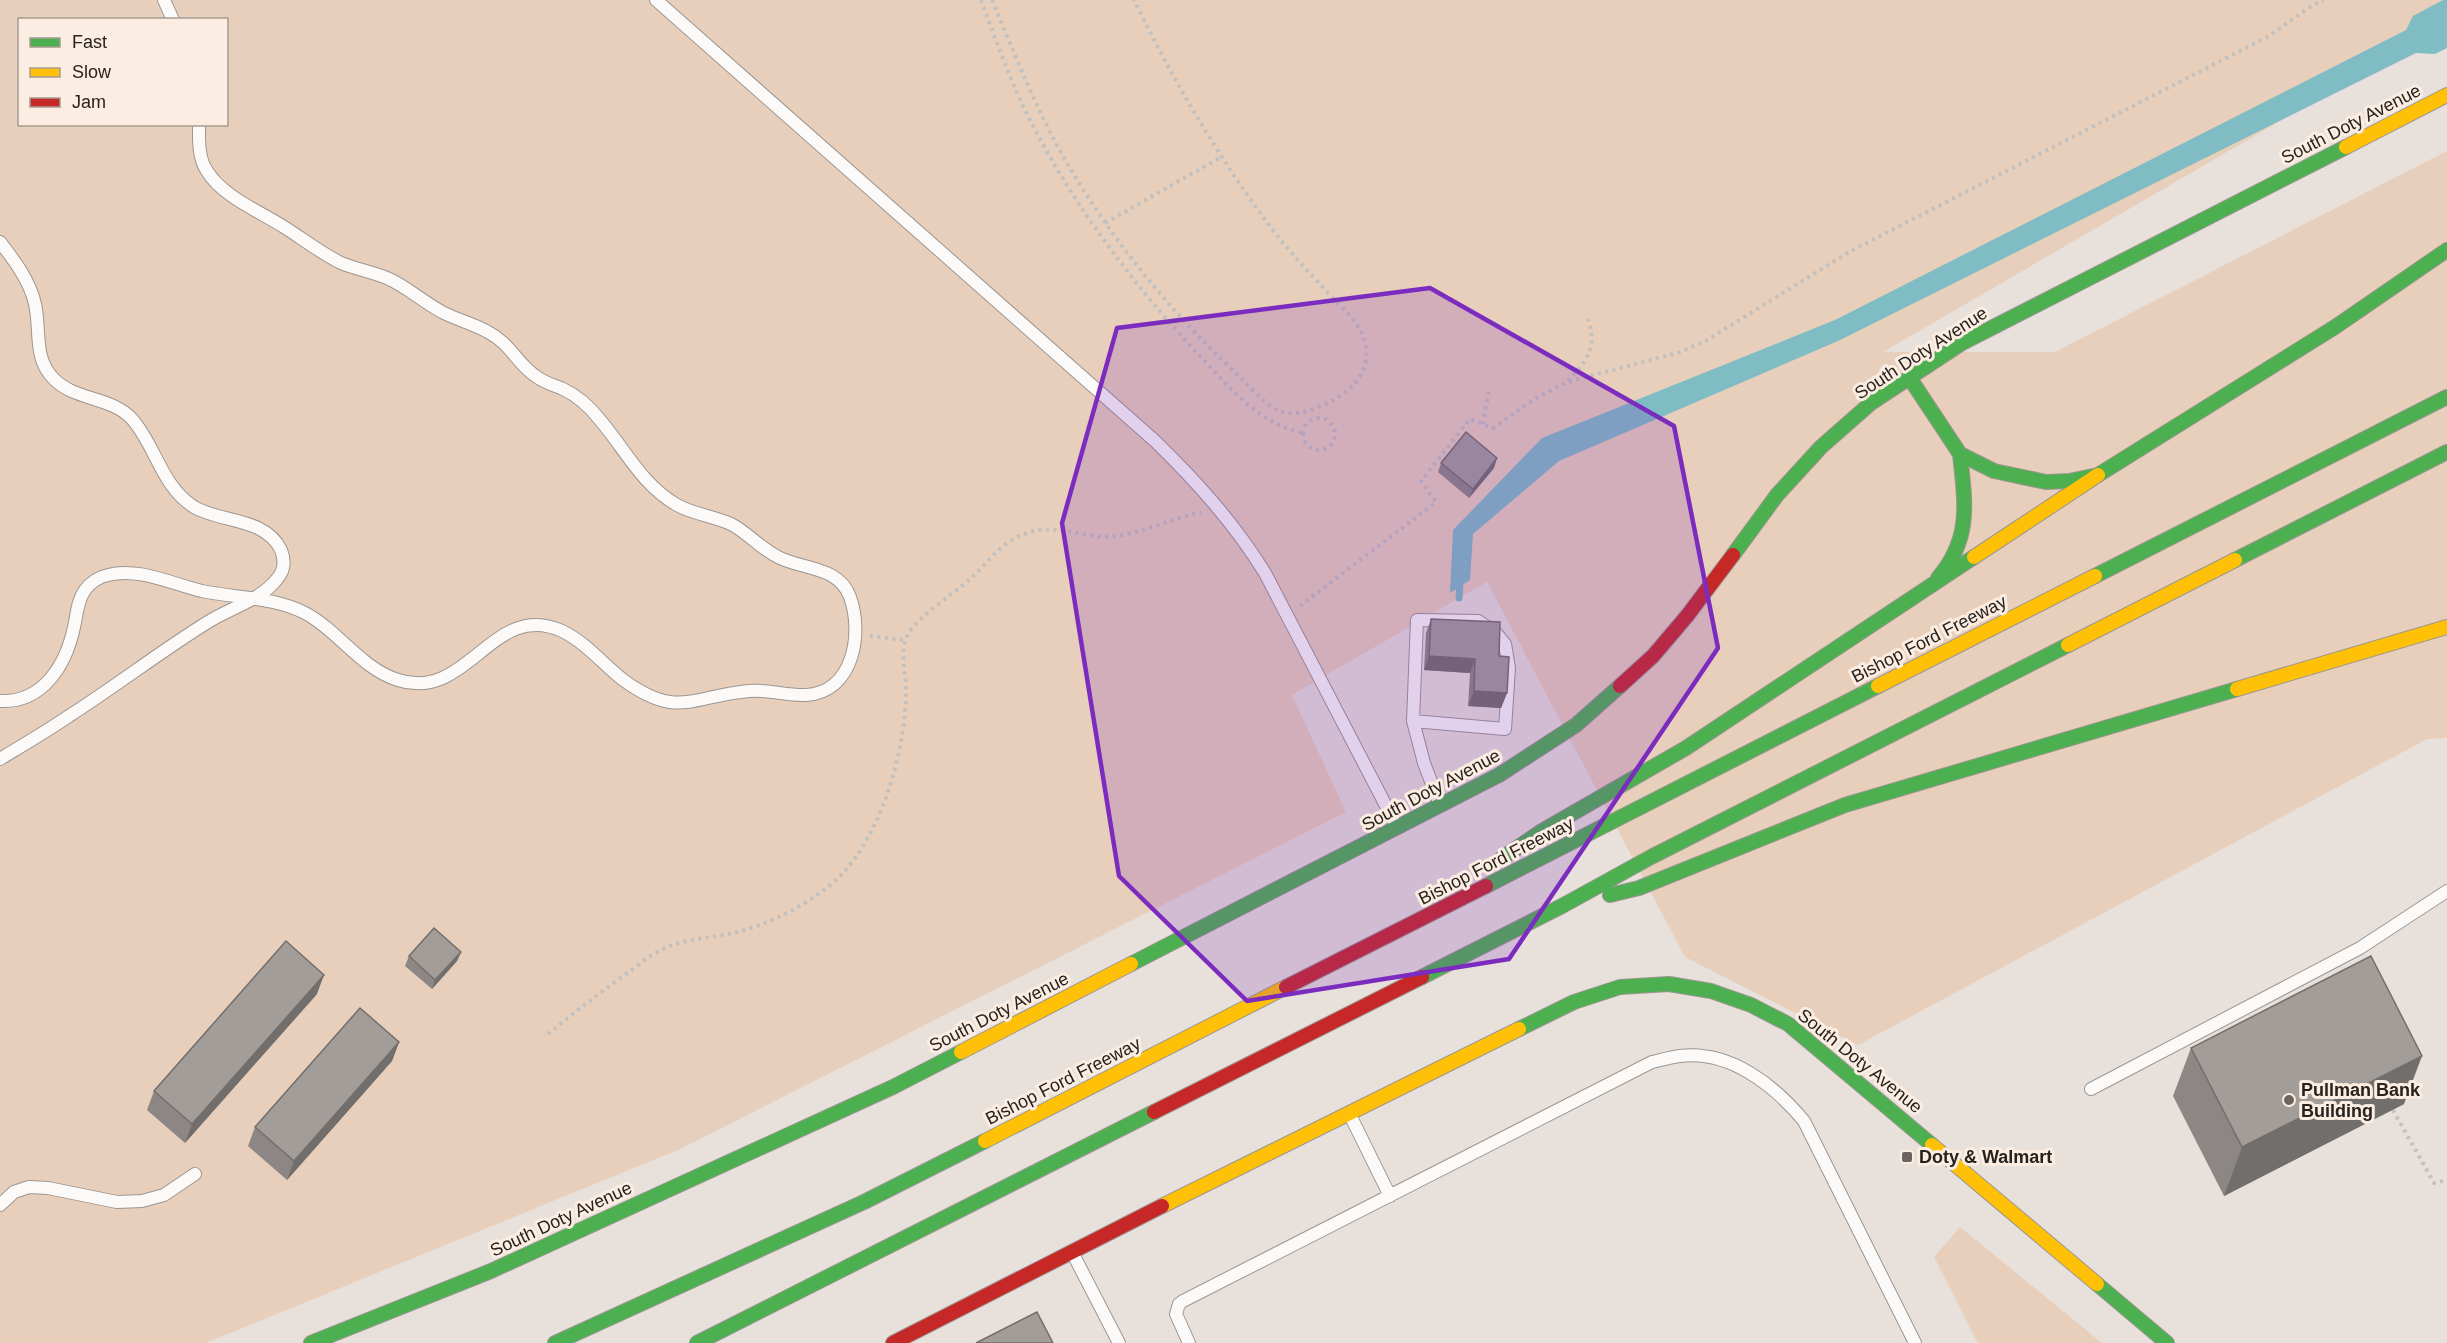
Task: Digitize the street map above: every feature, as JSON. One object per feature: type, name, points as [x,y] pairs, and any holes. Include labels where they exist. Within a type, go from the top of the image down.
[{"type":"main road","name":"South Doty Avenue","points":[[311,1343],[491,1271],[893,1087],[1499,775],[1576,726],[1653,656],[1687,616],[1777,495],[1821,447],[1871,404],[1962,343],[2447,95]]},
{"type":"main road","points":[[1394,933],[1542,831],[1686,748],[2098,475],[2335,327],[2447,250]]},
{"type":"main road","points":[[1909,377],[1960,454],[1963,495],[1962,536],[1953,559],[1933,584]]},
{"type":"main road","name":"Bishop Ford Freeway","points":[[555,1343],[864,1202],[2447,397]]},
{"type":"main road","points":[[697,1343],[1562,906],[1673,846],[2447,452]]},
{"type":"main road","points":[[1960,454],[1995,471],[2046,482],[2069,481],[2098,475]]},
{"type":"main road","points":[[1562,906],[1639,888],[1845,805],[2447,627]]},
{"type":"main road","name":"South Doty Avenue","points":[[894,1343],[1071,1251],[1574,1002],[1628,986],[1674,985],[1706,989],[1763,1009],[1788,1024],[1815,1044],[2167,1343]]},
{"type":"lane","points":[[164,0],[171,18]]},
{"type":"lane","points":[[656,0],[1155,441],[1220,508],[1247,543],[1287,615],[1398,829]]},
{"type":"lane","points":[[0,701],[20,701],[43,688],[66,654],[80,600],[85,590],[93,582],[106,575],[125,573],[144,575],[207,592],[285,604],[324,625],[374,669],[402,682],[418,684],[449,676],[464,667],[502,633],[518,626],[549,626],[564,632],[580,642],[636,689],[667,702],[681,704],[749,691],[764,690],[810,695],[823,691],[843,675],[855,649],[857,635],[854,610],[844,584],[825,571],[774,555],[736,527],[673,503],[650,485],[588,406],[561,388],[534,376],[505,342],[482,328],[439,311],[403,286],[333,259],[218,185],[202,163],[199,126]]},
{"type":"lane","points":[[0,242],[30,288],[36,305],[40,356],[53,378],[75,393],[122,410],[132,419],[173,489],[201,511],[260,529],[276,542],[284,559],[283,570],[278,579],[266,591],[208,622],[68,717],[0,759]]},
{"type":"lane","points":[[1413,721],[1505,729],[1509,668],[1505,644],[1496,633],[1478,621],[1418,620],[1413,721],[1424,763],[1440,806]]},
{"type":"lane","points":[[2091,1089],[2360,948],[2447,891]]},
{"type":"lane","points":[[1189,1343],[1177,1318],[1176,1309],[1179,1304],[1652,1062],[1680,1056],[1716,1059],[1739,1067],[1781,1095],[1804,1121],[1915,1343]]},
{"type":"lane","points":[[1350,1114],[1390,1196]]},
{"type":"lane","points":[[0,1205],[14,1192],[29,1187],[48,1188],[117,1202],[142,1201],[164,1195],[195,1174]]},
{"type":"lane","points":[[1071,1251],[1119,1343]]},
{"type":"path","points":[[981,0],[1026,110],[1076,200],[1101,237],[1166,319],[1244,402],[1267,420],[1289,430],[1303,433]]},
{"type":"path","points":[[993,1],[1040,114],[1083,189],[1106,223],[1194,331],[1268,403],[1280,411],[1296,413],[1326,404],[1340,397],[1356,383],[1364,368],[1368,353],[1364,337],[1353,320],[1274,231],[1223,156],[1164,59],[1134,0]]},
{"type":"path","points":[[1287,615],[1436,502],[1421,481],[1470,419],[1493,428],[1536,398],[1567,382],[1681,352],[1707,340],[1849,252],[2271,35],[2323,0]]},
{"type":"path","points":[[1106,223],[1223,156]]},
{"type":"path","points":[[1567,382],[1580,368],[1594,342],[1588,319]]},
{"type":"path","points":[[1483,424],[1489,390]]},
{"type":"path","points":[[1322,418],[1333,426],[1335,439],[1326,448],[1313,449],[1307,444],[1303,433],[1308,423],[1322,418]]},
{"type":"path","points":[[548,1034],[582,1005],[664,948],[682,942],[750,929],[773,920],[838,879],[865,844],[875,823],[896,762],[906,689],[905,640],[916,624],[971,578],[995,553],[1022,534],[1050,528],[1114,536],[1185,515],[1220,508]]},
{"type":"path","points":[[857,635],[905,640]]},
{"type":"path","points":[[2393,1110],[2434,1183],[2447,1180]]},
{"type":"highlighted area","points":[[1430,288],[1674,426],[1718,648],[1509,959],[1247,1001],[1119,876],[1062,523],[1117,328]]},
{"type":"shaded area","points":[[0,0],[2447,0],[2447,24],[1883,352],[2055,352],[2447,151],[2447,738],[2427,739],[1858,1045],[1685,957],[1487,582],[1292,695],[1346,812],[680,1149],[206,1343],[0,1343]]},
{"type":"shaded area","points":[[1960,1227],[2102,1343],[1978,1343],[1934,1257]]},
{"type":"water","points":[[2447,0],[2447,48],[2435,54],[2416,53],[1838,341],[1559,461],[1473,534],[1470,580],[1450,593],[1453,530],[1542,438],[1835,320],[2406,30],[2413,16]]},
{"type":"building","points":[[1466,432],[1497,458],[1473,489],[1441,463]]},
{"type":"building","points":[[1431,619],[1500,622],[1499,656],[1509,657],[1507,693],[1474,691],[1475,659],[1429,656]]},
{"type":"building","points":[[434,928],[461,952],[435,980],[409,956]]},
{"type":"building","points":[[286,941],[324,975],[192,1124],[154,1091]]},
{"type":"building","points":[[2371,956],[2422,1056],[2242,1147],[2191,1048]]},
{"type":"building","points":[[360,1008],[399,1042],[294,1161],[255,1127]]},
{"type":"building","points":[[1037,1312],[1053,1343],[976,1343]]},
{"type":"waterway","points":[[1459,598],[1460,580]]},
{"type":"traffic: fast","points":[[1733,555],[1777,495],[1821,447],[1871,403],[1962,343],[2346,147]]},
{"type":"traffic: fast","points":[[1909,377],[1960,454],[1994,471],[2046,482],[2069,481],[2098,475],[2335,327],[2447,250]]},
{"type":"traffic: fast","points":[[2095,576],[2447,397]]},
{"type":"traffic: fast","points":[[2235,560],[2447,452]]},
{"type":"traffic: fast","points":[[1938,578],[1956,549],[1964,519],[1960,454]]},
{"type":"traffic: fast","points":[[1502,858],[1542,831],[1686,748],[1974,557]]},
{"type":"traffic: fast","points":[[1422,977],[1562,906],[1651,857],[2068,645]]},
{"type":"traffic: fast","points":[[1131,964],[1499,775],[1576,725],[1620,686]]},
{"type":"traffic: fast","points":[[1486,886],[1878,686]]},
{"type":"traffic: fast","points":[[1610,895],[1639,888],[1845,805],[2237,689]]},
{"type":"traffic: fast","points":[[1519,1029],[1574,1002],[1620,987],[1669,984],[1711,991],[1751,1005],[1788,1024],[1932,1145]]},
{"type":"traffic: fast","points":[[311,1343],[491,1271],[893,1087],[961,1052]]},
{"type":"traffic: fast","points":[[697,1343],[1154,1112]]},
{"type":"traffic: fast","points":[[555,1343],[864,1202],[985,1141]]},
{"type":"traffic: fast","points":[[2097,1284],[2167,1343]]},
{"type":"traffic: slow","points":[[2346,147],[2447,95]]},
{"type":"traffic: slow","points":[[1974,557],[2098,475]]},
{"type":"traffic: slow","points":[[2068,645],[2235,560]]},
{"type":"traffic: slow","points":[[1878,686],[2095,576]]},
{"type":"traffic: slow","points":[[2237,689],[2447,627]]},
{"type":"traffic: slow","points":[[961,1052],[1131,964]]},
{"type":"traffic: slow","points":[[985,1141],[1286,987]]},
{"type":"traffic: slow","points":[[1162,1206],[1519,1029]]},
{"type":"traffic: slow","points":[[1932,1145],[2097,1284]]},
{"type":"traffic: jam","points":[[1620,686],[1653,656],[1687,616],[1733,555]]},
{"type":"traffic: jam","points":[[1286,987],[1486,886]]},
{"type":"traffic: jam","points":[[1154,1112],[1422,977]]},
{"type":"traffic: jam","points":[[893,1343],[1162,1206]]},
{"type":"place","name":"Pullman Bank Building","points":[[2289,1100]]},
{"type":"place","name":"Doty & Walmart","points":[[1907,1157]]}]
